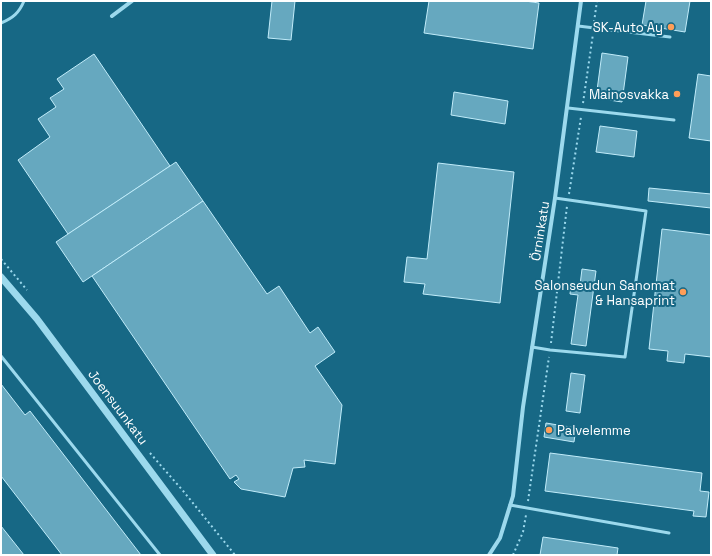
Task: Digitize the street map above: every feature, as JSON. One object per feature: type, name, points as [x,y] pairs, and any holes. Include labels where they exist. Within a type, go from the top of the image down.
[{"type":"street","points":[[112,16],[132,1]]},
{"type":"street","name":"Örninkatu","points":[[490,555],[500,538],[513,496],[523,407],[568,108],[581,1]]},
{"type":"street","name":"Joensuunkatu","points":[[1,277],[37,319],[82,378],[213,555]]},
{"type":"lane","points":[[1,23],[11,19],[21,8],[24,1]]},
{"type":"lane","points":[[578,26],[670,37]]},
{"type":"lane","points":[[568,108],[674,120]]},
{"type":"lane","points":[[532,347],[625,357],[646,211],[555,198]]},
{"type":"lane","points":[[1,356],[160,555]]},
{"type":"lane","points":[[510,505],[669,533]]},
{"type":"path","points":[[514,555],[523,532],[527,508],[550,350],[568,200],[597,1]]},
{"type":"path","points":[[148,451],[184,492],[235,555]]},
{"type":"building","points":[[272,1],[295,1],[291,40],[268,38]]},
{"type":"building","points":[[429,1],[525,1],[539,3],[533,49],[424,33]]},
{"type":"building","points":[[646,1],[690,1],[685,32],[642,25]]},
{"type":"building","points":[[602,53],[628,57],[622,102],[596,98]]},
{"type":"building","points":[[94,54],[170,166],[68,234],[18,160],[50,137],[38,119],[56,107],[50,98],[64,89],[57,79]]},
{"type":"building","points":[[698,74],[711,76],[711,141],[689,138]]},
{"type":"building","points":[[454,92],[508,101],[505,124],[451,115]]},
{"type":"building","points":[[600,126],[637,131],[634,157],[596,152]]},
{"type":"building","points":[[176,162],[203,201],[83,282],[56,242]]},
{"type":"building","points":[[438,163],[514,172],[500,303],[423,294],[425,284],[404,282],[407,257],[427,259]]},
{"type":"building","points":[[649,188],[711,194],[711,208],[648,201]]},
{"type":"building","points":[[203,201],[267,294],[279,286],[310,333],[318,327],[335,352],[315,366],[342,405],[335,464],[304,460],[305,467],[293,468],[285,497],[241,489],[234,482],[239,479],[236,475],[230,479],[92,276]]},
{"type":"building","name":"Salonseudun Sanomat & Hansaprint","points":[[662,229],[711,235],[711,357],[685,354],[684,363],[667,361],[668,351],[649,349]]},
{"type":"building","points":[[582,269],[596,271],[586,346],[571,344],[578,295],[570,294],[571,284],[580,285]]},
{"type":"building","points":[[571,373],[585,375],[580,413],[566,411]]},
{"type":"building","points":[[1,384],[25,415],[30,411],[141,555],[62,555],[1,476]]},
{"type":"building","points":[[546,423],[576,428],[574,442],[544,437]]},
{"type":"building","points":[[550,453],[702,473],[700,491],[709,492],[706,517],[693,516],[694,511],[545,491]]},
{"type":"building","points":[[1,526],[24,555],[1,555]]},
{"type":"building","points":[[543,537],[618,548],[617,555],[540,555]]},
{"type":"place","name":"SK-Auto Ay","points":[[671,27]]},
{"type":"place","name":"Mainosvakka","points":[[677,94]]},
{"type":"place","name":"Salonseudun Sanomat & Hansaprint","points":[[683,292]]},
{"type":"place","name":"Palvelemme","points":[[549,430]]}]
